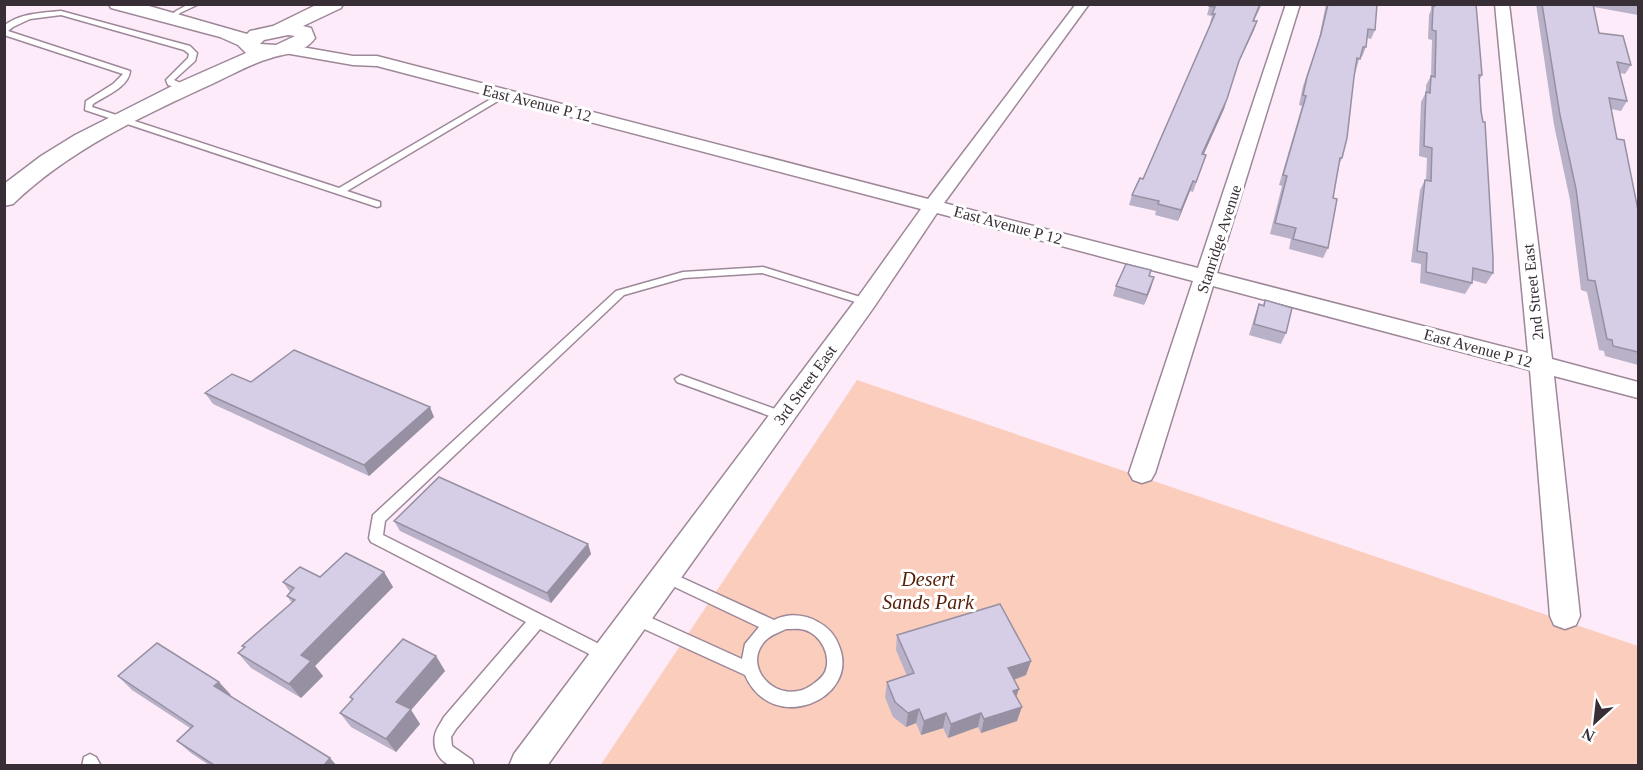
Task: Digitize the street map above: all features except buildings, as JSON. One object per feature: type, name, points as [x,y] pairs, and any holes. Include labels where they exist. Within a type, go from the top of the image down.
[{"type":"street","points":[[4,198],[31,173],[54,157],[122,119],[278,43],[334,4]]},
{"type":"street","points":[[184,88],[248,45],[297,44],[318,21],[349,4]]},
{"type":"street","name":"3rd Street East","points":[[526,765],[866,302],[933,205],[1083,4]]},
{"type":"street","name":"Stanridge Avenue","points":[[1142,473],[1207,278],[1293,4]]},
{"type":"street","name":"2nd Street East","points":[[1502,4],[1541,365],[1565,616]]},
{"type":"street","points":[[126,5],[227,33],[248,45]]},
{"type":"street","name":"East Avenue P 12","points":[[304,35],[321,45],[371,56],[377,61]]},
{"type":"street","name":"East Avenue P 12","points":[[278,43],[358,63],[377,61],[1638,390]]},
{"type":"lane","points":[[171,19],[178,12],[196,4]]},
{"type":"lane","points":[[184,88],[171,83],[170,80],[192,58],[193,53],[187,48],[61,14],[29,17],[10,25],[4,32],[127,73],[126,78],[89,103],[88,108],[377,204]]},
{"type":"lane","points":[[340,191],[504,95]]},
{"type":"lane","points":[[607,656],[376,538],[378,519],[620,292],[683,275],[764,270],[866,302]]},
{"type":"lane","points":[[681,379],[782,416]]},
{"type":"lane","points":[[665,576],[772,626]]},
{"type":"lane","points":[[635,618],[748,669]]},
{"type":"lane","points":[[466,765],[444,750],[443,736],[450,723],[538,620]]},
{"type":"lane","points":[[799,622],[823,633],[832,644],[835,656],[834,669],[828,682],[818,692],[806,698],[791,700],[776,698],[754,681],[748,669],[753,644],[772,626],[799,622]]},
{"type":"green space","name":"Desert Sands Park","points":[[857,380],[1638,646],[1638,765],[600,766]]}]
